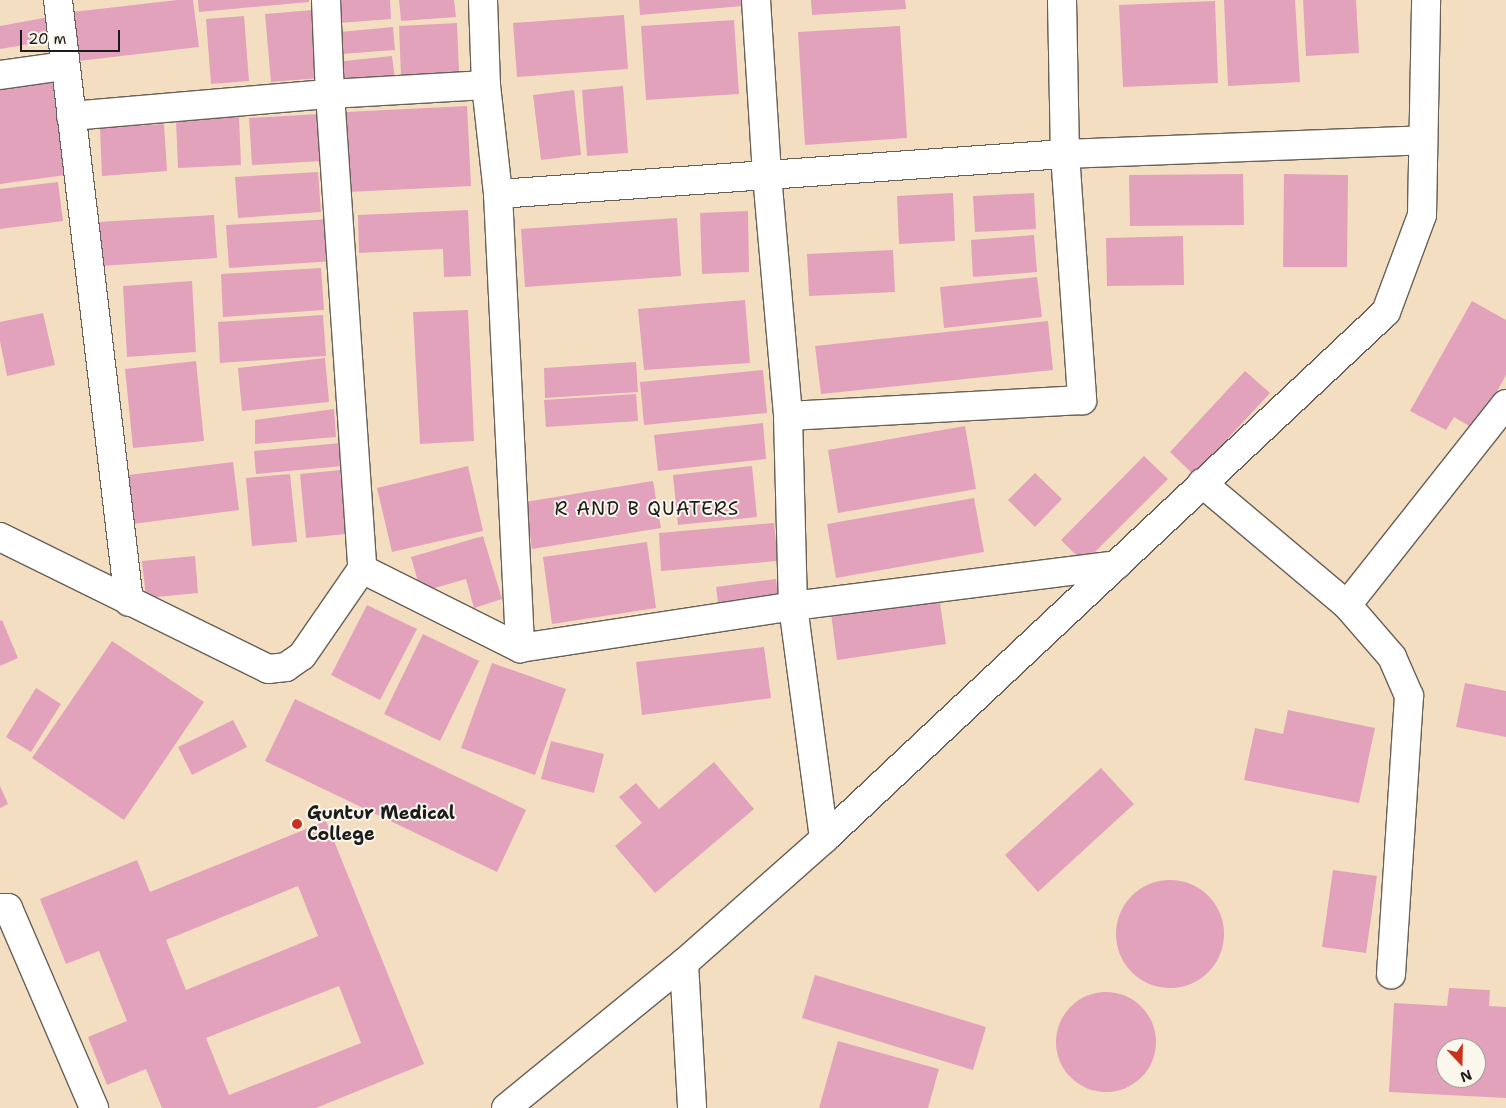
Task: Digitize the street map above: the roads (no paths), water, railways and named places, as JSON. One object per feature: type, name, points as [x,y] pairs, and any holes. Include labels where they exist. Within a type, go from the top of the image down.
[{"type":"street","points":[[58,0],[64,66],[129,602]]},
{"type":"street","points":[[0,538],[268,669],[286,668],[302,656],[362,569],[330,94],[326,0]]},
{"type":"street","points":[[483,0],[486,85],[498,194],[520,648]]},
{"type":"street","points":[[756,0],[767,175],[788,416],[793,606],[824,839]]},
{"type":"street","points":[[788,416],[1082,400],[1066,154],[1062,0]]},
{"type":"street","points":[[506,1108],[684,963],[824,839],[1386,312],[1422,215],[1426,0]]},
{"type":"street","points":[[0,75],[64,66]]},
{"type":"street","points":[[71,116],[330,94],[486,85]]},
{"type":"street","points":[[498,194],[1066,154],[1423,140]]},
{"type":"street","points":[[1347,605],[1506,404]]},
{"type":"street","points":[[1202,483],[1347,605],[1392,658],[1408,696],[1391,974]]},
{"type":"street","points":[[362,569],[520,648],[793,606],[1116,565]]},
{"type":"street","points":[[0,908],[8,908],[94,1108]]},
{"type":"street","points":[[684,963],[692,1108]]},
{"type":"place","name":"Guntur Medical College","points":[[297,824]]},
{"type":"district","name":"R AND B QUATERS","points":[[647,509]]}]
